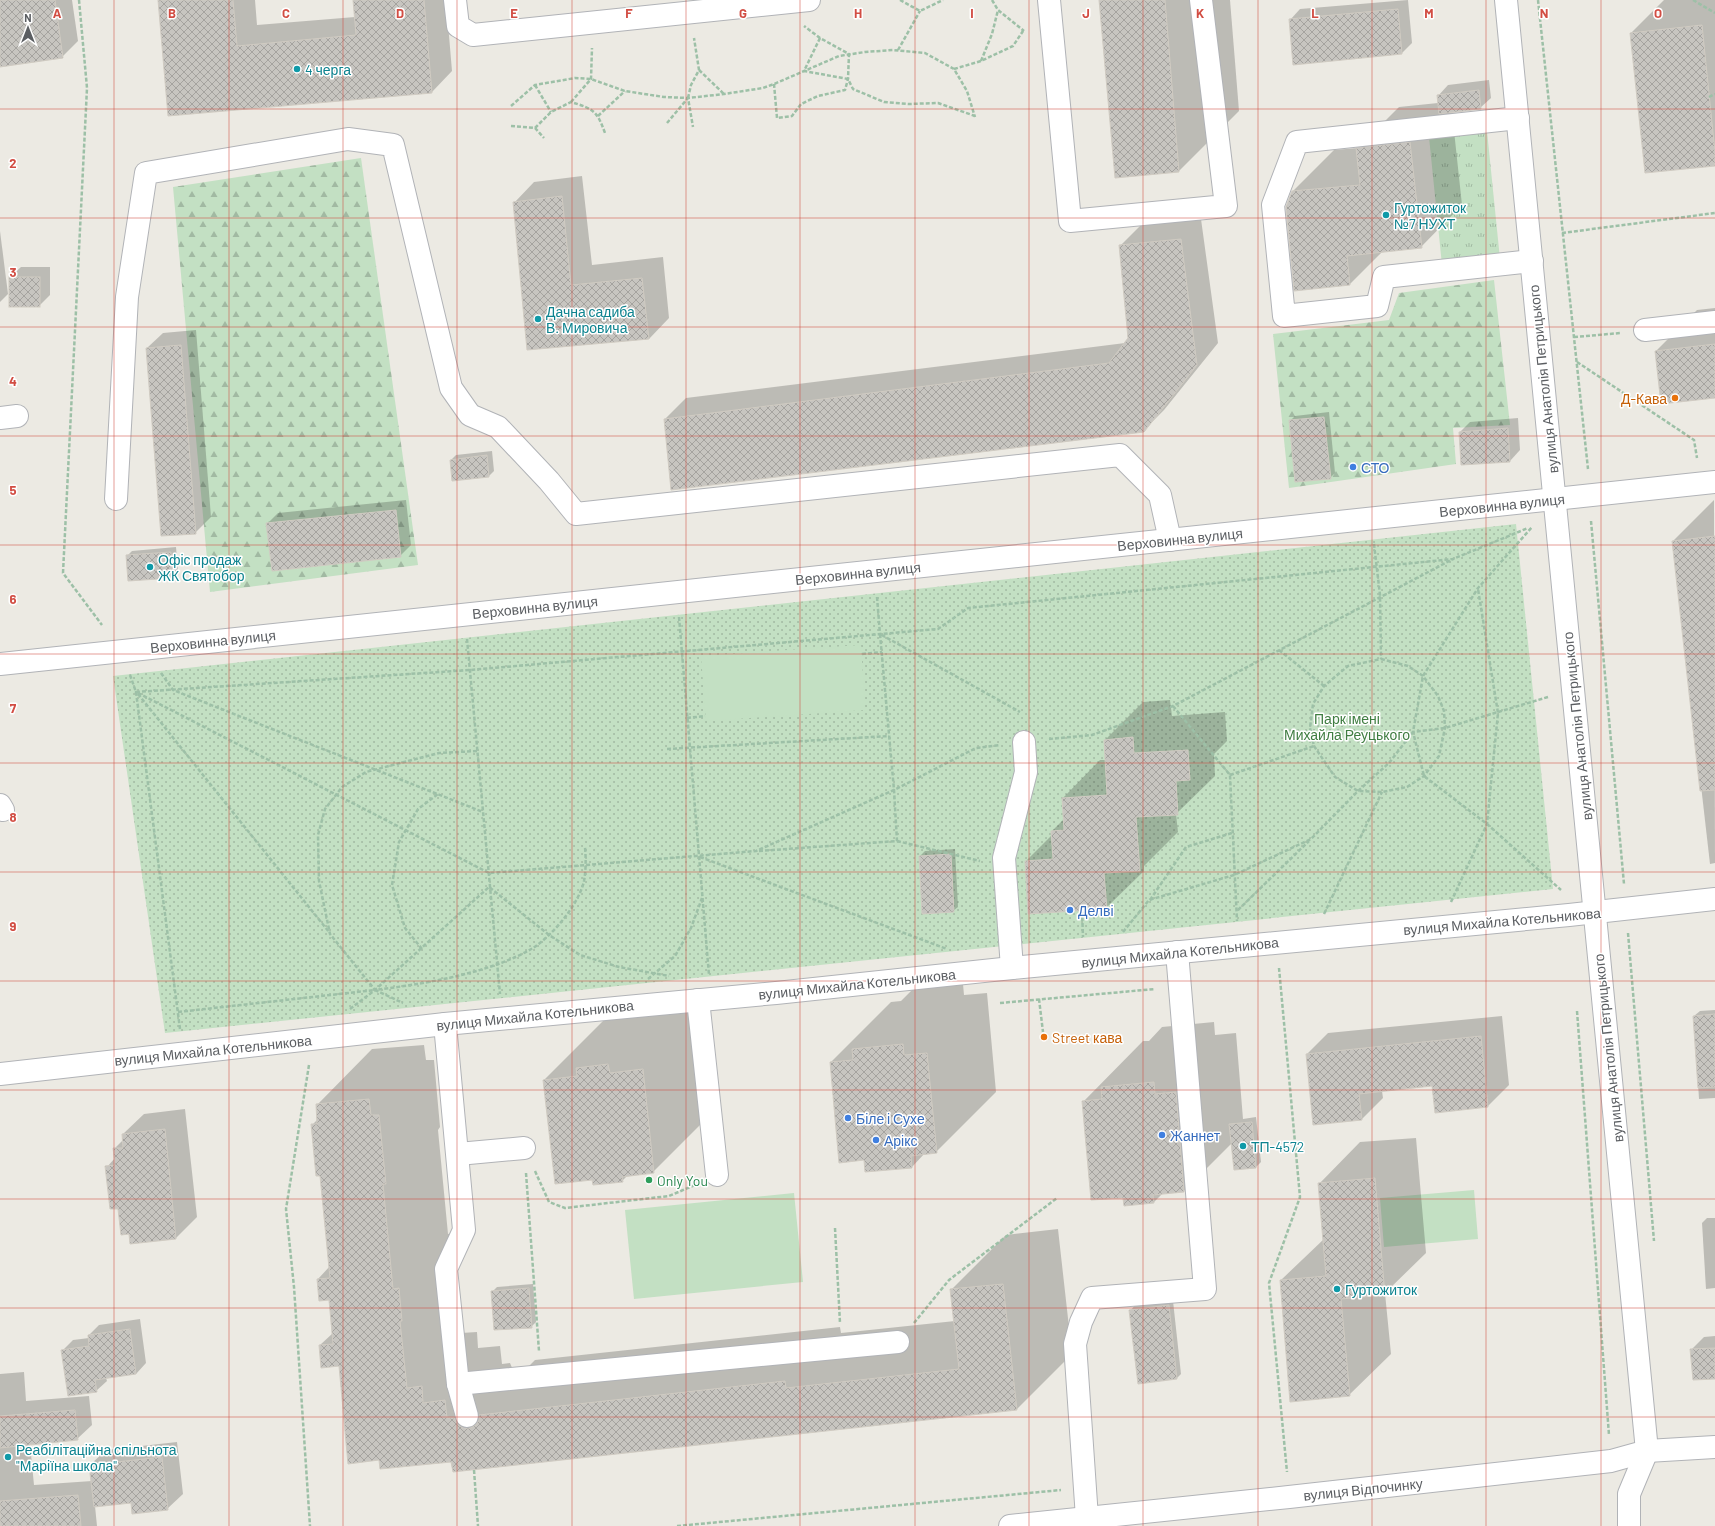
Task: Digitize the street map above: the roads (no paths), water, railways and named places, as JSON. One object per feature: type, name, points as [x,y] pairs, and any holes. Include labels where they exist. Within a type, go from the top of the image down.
[{"type":"street","points":[[455,0],[458,26],[473,35],[809,0]]},
{"type":"street","points":[[1049,0],[1070,221],[1226,206],[1201,0]]},
{"type":"street","name":"вулиця Анатолія Петрицького","points":[[1506,0],[1647,1451]]},
{"type":"street","points":[[1518,118],[1297,142],[1273,205],[1284,316],[1377,306],[1384,277],[1532,261]]},
{"type":"street","points":[[116,499],[127,297],[146,174],[348,139],[393,145],[451,388],[470,415],[498,427],[576,514],[1120,455],[1160,495],[1170,540]]},
{"type":"street","points":[[1645,330],[1715,322]]},
{"type":"street","name":"Верховинна вулиця","points":[[0,664],[1715,482]]},
{"type":"street","points":[[1012,968],[1004,858],[1026,772],[1024,742]]},
{"type":"street","name":"вулиця Михайла Котельникова","points":[[0,1074],[435,1025],[1277,942],[1569,915],[1715,899]]},
{"type":"street","points":[[1087,1518],[1075,1344],[1081,1322],[1092,1298],[1205,1289],[1176,952]]},
{"type":"street","points":[[698,1000],[717,1175]]},
{"type":"street","points":[[435,1025],[458,1154],[464,1230],[446,1269],[458,1384],[467,1416]]},
{"type":"street","points":[[458,1154],[524,1148]]},
{"type":"street","points":[[458,1384],[898,1342]]},
{"type":"street","name":"вулиця Відпочинку","points":[[1010,1526],[1611,1461],[1647,1451],[1715,1447]]},
{"type":"street","points":[[1629,1526],[1629,1494],[1647,1451]]},
{"type":"place","name":"4 черга","points":[[297,69]]},
{"type":"place","name":"Гуртожиток №7 НУХТ","points":[[1386,215]]},
{"type":"place","name":"Дачна садиба В. Мировича","points":[[538,319]]},
{"type":"place","name":"Д-Кава","points":[[1675,398]]},
{"type":"place","name":"СТО","points":[[1353,467]]},
{"type":"place","name":"Офіс продаж ЖК Святобор","points":[[150,567]]},
{"type":"place","name":"Делві","points":[[1070,910]]},
{"type":"place","name":"Street кава","points":[[1044,1037]]},
{"type":"place","name":"Біле і Сухе","points":[[848,1118]]},
{"type":"place","name":"Жаннет","points":[[1162,1135]]},
{"type":"place","name":"Арікс","points":[[876,1140]]},
{"type":"place","name":"ТП-4572","points":[[1243,1146]]},
{"type":"place","name":"Only You","points":[[649,1180]]},
{"type":"place","name":"Гуртожиток","points":[[1337,1289]]},
{"type":"place","name":"Реабілітаційна спільнота \"Маріїна школа\"","points":[[8,1457]]},
{"type":"park label","name":"Парк імені Михайла Реуцького","points":[[1347,726]]}]
